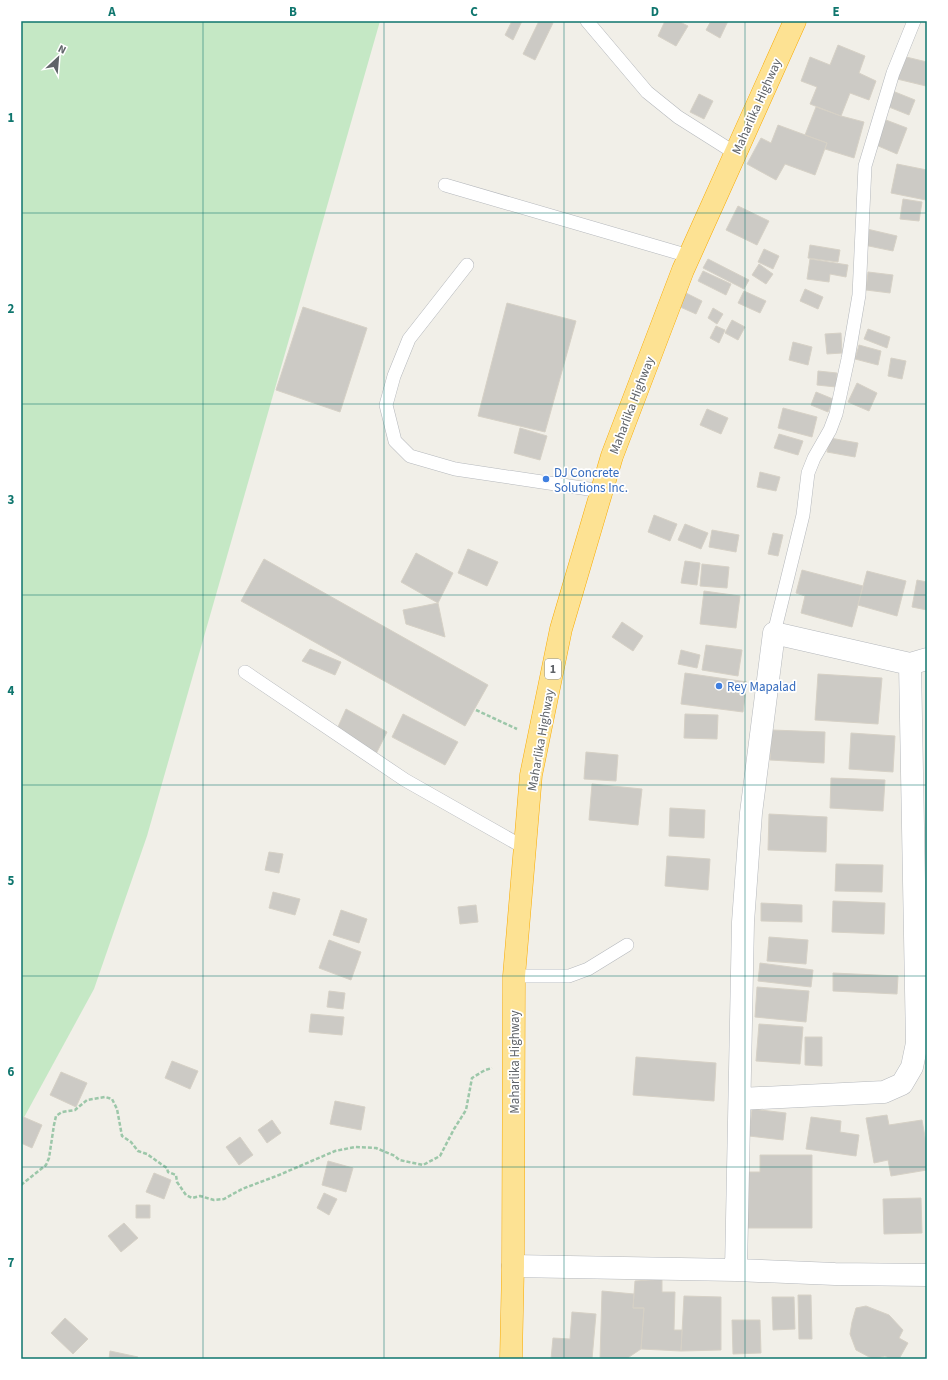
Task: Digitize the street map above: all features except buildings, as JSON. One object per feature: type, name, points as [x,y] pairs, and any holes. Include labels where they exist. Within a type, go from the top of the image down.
[{"type":"highway","name":"Maharlika Highway","points":[[511,1359],[513,1266],[514,976],[531,774],[562,629],[612,456],[689,256],[794,21]]},
{"type":"street","points":[[736,1270],[743,922],[751,813],[774,633],[919,661],[917,1043],[912,1067],[902,1084],[884,1092],[740,1099]]},
{"type":"street","points":[[513,1266],[927,1275]]},
{"type":"lane","points":[[587,21],[647,92],[678,117],[735,153]]},
{"type":"lane","points":[[774,633],[802,515],[808,473],[814,458],[830,430],[836,414],[848,359],[859,295],[865,166],[893,73],[914,21]]},
{"type":"lane","points":[[445,186],[689,256]]},
{"type":"lane","points":[[467,265],[409,339],[394,376],[386,405],[395,441],[410,456],[454,469],[602,491]]},
{"type":"lane","points":[[245,672],[405,780],[525,848]]},
{"type":"lane","points":[[514,976],[569,976],[588,969],[627,945]]},
{"type":"path","points":[[476,710],[539,738]]},
{"type":"path","points":[[21,1184],[46,1165],[49,1158],[56,1116],[62,1112],[75,1110],[87,1100],[105,1097],[112,1099],[117,1109],[122,1136],[131,1142],[138,1151],[147,1154],[167,1168],[168,1172],[176,1175],[177,1182],[186,1195],[192,1198],[200,1196],[214,1200],[224,1199],[242,1189],[335,1151],[356,1147],[376,1148],[395,1156],[399,1160],[423,1166],[440,1156],[466,1110],[472,1078],[485,1070],[514,1062]]},
{"type":"green space","points":[[21,21],[380,21],[147,836],[94,989],[21,1123]]},
{"type":"place","name":"DJ Concrete Solutions Inc.","points":[[546,479]]},
{"type":"place","name":"Rey Mapalad","points":[[719,686]]}]
